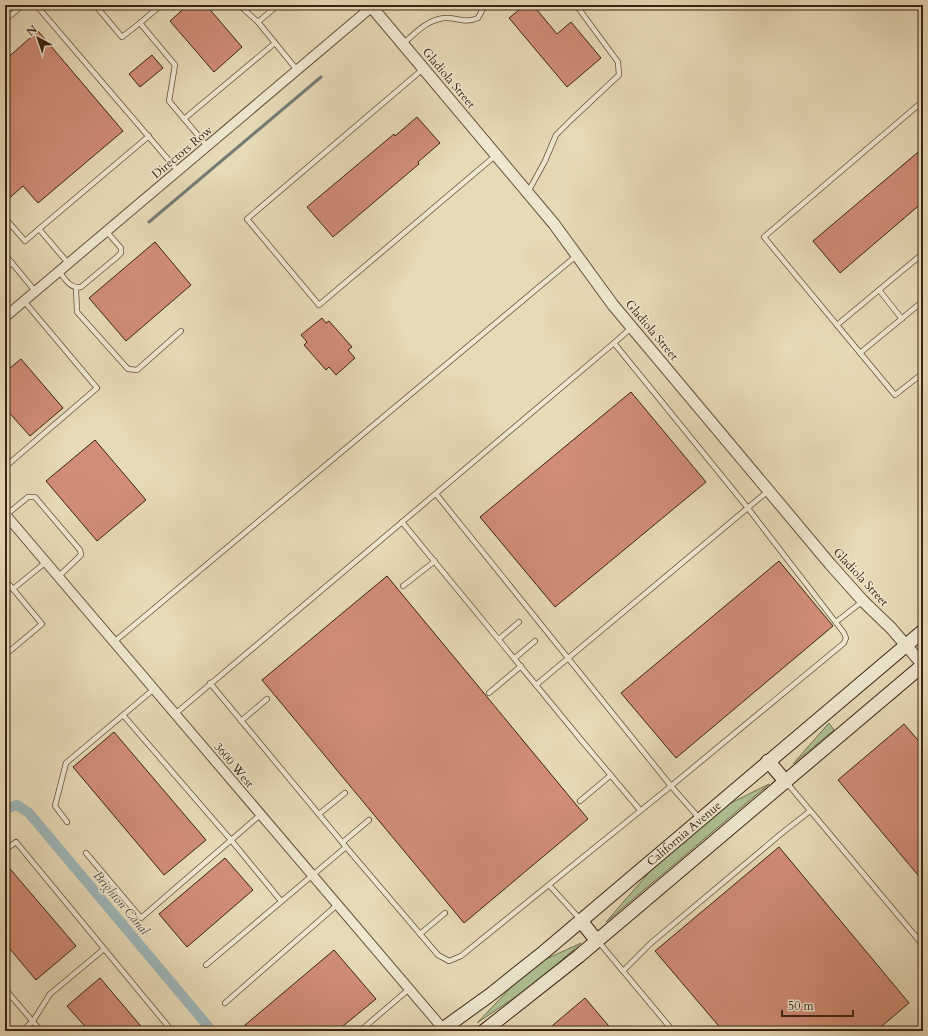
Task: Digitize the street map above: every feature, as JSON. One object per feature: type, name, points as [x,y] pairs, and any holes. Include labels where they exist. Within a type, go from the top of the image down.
[{"type":"main road","name":"California Avenue","points":[[443,1030],[544,952],[923,631]]},
{"type":"main road","points":[[484,1031],[597,941],[923,665]]},
{"type":"main road","points":[[768,761],[786,782]]},
{"type":"main road","points":[[581,921],[597,941]]},
{"type":"street","name":"Gladiola Street","points":[[372,6],[554,224],[609,299],[830,564],[863,601],[891,628],[923,665]]},
{"type":"street","name":"Directors Row","points":[[5,317],[372,6]]},
{"type":"street","name":"3600 West","points":[[5,515],[443,1030]]},
{"type":"street","points":[[920,1031],[923,1028]]},
{"type":"lane","points":[[5,20],[23,5]]},
{"type":"lane","points":[[36,5],[178,171]]},
{"type":"lane","points":[[96,5],[122,37],[161,5]]},
{"type":"lane","points":[[239,5],[258,22],[297,70]]},
{"type":"lane","points":[[258,22],[278,5]]},
{"type":"lane","points":[[403,44],[420,29],[432,22],[445,18],[470,21],[478,18],[485,5]]},
{"type":"lane","points":[[528,192],[545,161],[556,135],[619,75],[618,62],[576,5]]},
{"type":"lane","points":[[140,22],[175,64],[169,101],[208,146]]},
{"type":"lane","points":[[184,119],[275,43]]},
{"type":"lane","points":[[424,69],[247,219],[319,305],[496,154]]},
{"type":"lane","points":[[923,101],[764,237],[895,395],[923,373]]},
{"type":"lane","points":[[5,218],[25,241],[148,136]]},
{"type":"lane","points":[[39,229],[68,263]]},
{"type":"lane","points":[[59,271],[71,286],[76,288],[81,287],[121,253],[121,248],[106,231]]},
{"type":"lane","points":[[5,255],[35,291]]},
{"type":"lane","points":[[114,642],[578,255]]},
{"type":"lane","points":[[837,325],[922,256]]},
{"type":"lane","points":[[5,268],[12,263]]},
{"type":"lane","points":[[76,288],[77,312],[128,370],[137,370],[181,331]]},
{"type":"lane","points":[[879,290],[902,319]]},
{"type":"lane","points":[[5,467],[97,388],[24,300]]},
{"type":"lane","points":[[860,353],[923,301]]},
{"type":"lane","points":[[175,714],[633,327]]},
{"type":"lane","points":[[210,683],[420,934],[438,955],[449,962],[461,956],[549,885],[844,643],[846,638],[844,633],[748,507],[614,343]]},
{"type":"lane","points":[[536,685],[769,490]]},
{"type":"lane","points":[[436,494],[671,786],[700,819]]},
{"type":"lane","points":[[5,515],[28,497],[35,496],[80,550],[81,555],[58,577]]},
{"type":"lane","points":[[402,522],[640,810]]},
{"type":"lane","points":[[403,586],[435,561]]},
{"type":"lane","points":[[13,589],[46,562]]},
{"type":"lane","points":[[5,580],[42,624],[5,655]]},
{"type":"lane","points":[[836,622],[863,601]]},
{"type":"lane","points":[[499,639],[519,622]]},
{"type":"lane","points":[[515,658],[535,641]]},
{"type":"lane","points":[[489,693],[521,666]]},
{"type":"lane","points":[[67,822],[55,806],[66,763],[154,689]]},
{"type":"lane","points":[[241,721],[267,699]]},
{"type":"lane","points":[[123,715],[281,902]]},
{"type":"lane","points":[[580,801],[611,776]]},
{"type":"lane","points":[[786,782],[923,945]]},
{"type":"lane","points":[[319,814],[345,792]]},
{"type":"lane","points":[[623,971],[651,942],[810,811]]},
{"type":"lane","points":[[86,852],[141,918],[260,815]]},
{"type":"lane","points":[[206,965],[312,875],[369,820]]},
{"type":"lane","points":[[5,850],[16,842],[172,1031]]},
{"type":"lane","points":[[549,885],[581,921]]},
{"type":"lane","points":[[225,1003],[337,905]]},
{"type":"lane","points":[[420,934],[445,912]]},
{"type":"lane","points":[[597,941],[673,1031]]},
{"type":"lane","points":[[22,1031],[33,1021],[50,994],[104,949]]},
{"type":"lane","points":[[5,989],[42,1031]]},
{"type":"lane","points":[[360,1031],[409,989]]},
{"type":"green space","points":[[829,723],[834,730],[793,764]]},
{"type":"green space","points":[[769,784],[606,922],[659,861],[727,805]]},
{"type":"green space","points":[[581,943],[536,983],[477,1023],[520,978],[542,961]]},
{"type":"building","points":[[188,5],[206,5],[242,47],[214,72],[170,21]]},
{"type":"building","points":[[525,5],[533,5],[557,34],[571,22],[601,58],[567,87],[509,18]]},
{"type":"building","points":[[38,31],[123,131],[38,203],[23,186],[5,202],[5,60]]},
{"type":"building","points":[[152,55],[163,68],[140,87],[129,74]]},
{"type":"building","points":[[417,117],[440,143],[418,162],[419,164],[333,237],[307,207],[394,134],[395,136]]},
{"type":"building","points":[[923,148],[923,202],[840,273],[813,241]]},
{"type":"building","points":[[155,242],[191,285],[126,341],[89,298]]},
{"type":"building","points":[[322,318],[326,323],[329,321],[352,347],[348,350],[355,358],[336,375],[329,367],[326,370],[304,345],[307,342],[301,335]]},
{"type":"building","points":[[21,359],[63,408],[30,436],[5,408],[5,372]]},
{"type":"building","points":[[631,392],[706,482],[555,607],[480,517]]},
{"type":"building","points":[[95,440],[146,500],[97,541],[46,481]]},
{"type":"building","points":[[779,561],[833,626],[676,758],[621,693]]},
{"type":"building","points":[[387,576],[588,819],[464,923],[262,680]]},
{"type":"building","points":[[904,724],[923,746],[923,881],[838,780]]},
{"type":"building","points":[[114,732],[206,840],[164,875],[73,767]]},
{"type":"building","points":[[779,847],[909,1003],[876,1031],[723,1031],[655,951]]},
{"type":"building","points":[[225,858],[253,890],[187,947],[159,914]]},
{"type":"building","points":[[5,863],[76,946],[36,980],[5,943]]},
{"type":"building","points":[[334,950],[376,999],[337,1031],[238,1031]]},
{"type":"building","points":[[100,978],[145,1031],[89,1031],[67,1006]]},
{"type":"building","points":[[585,998],[613,1031],[546,1031]]},
{"type":"waterway","points":[[149,222],[321,77]]},
{"type":"waterway","name":"Brighton Canal","points":[[5,811],[8,808],[17,805],[29,813],[212,1031]]}]
